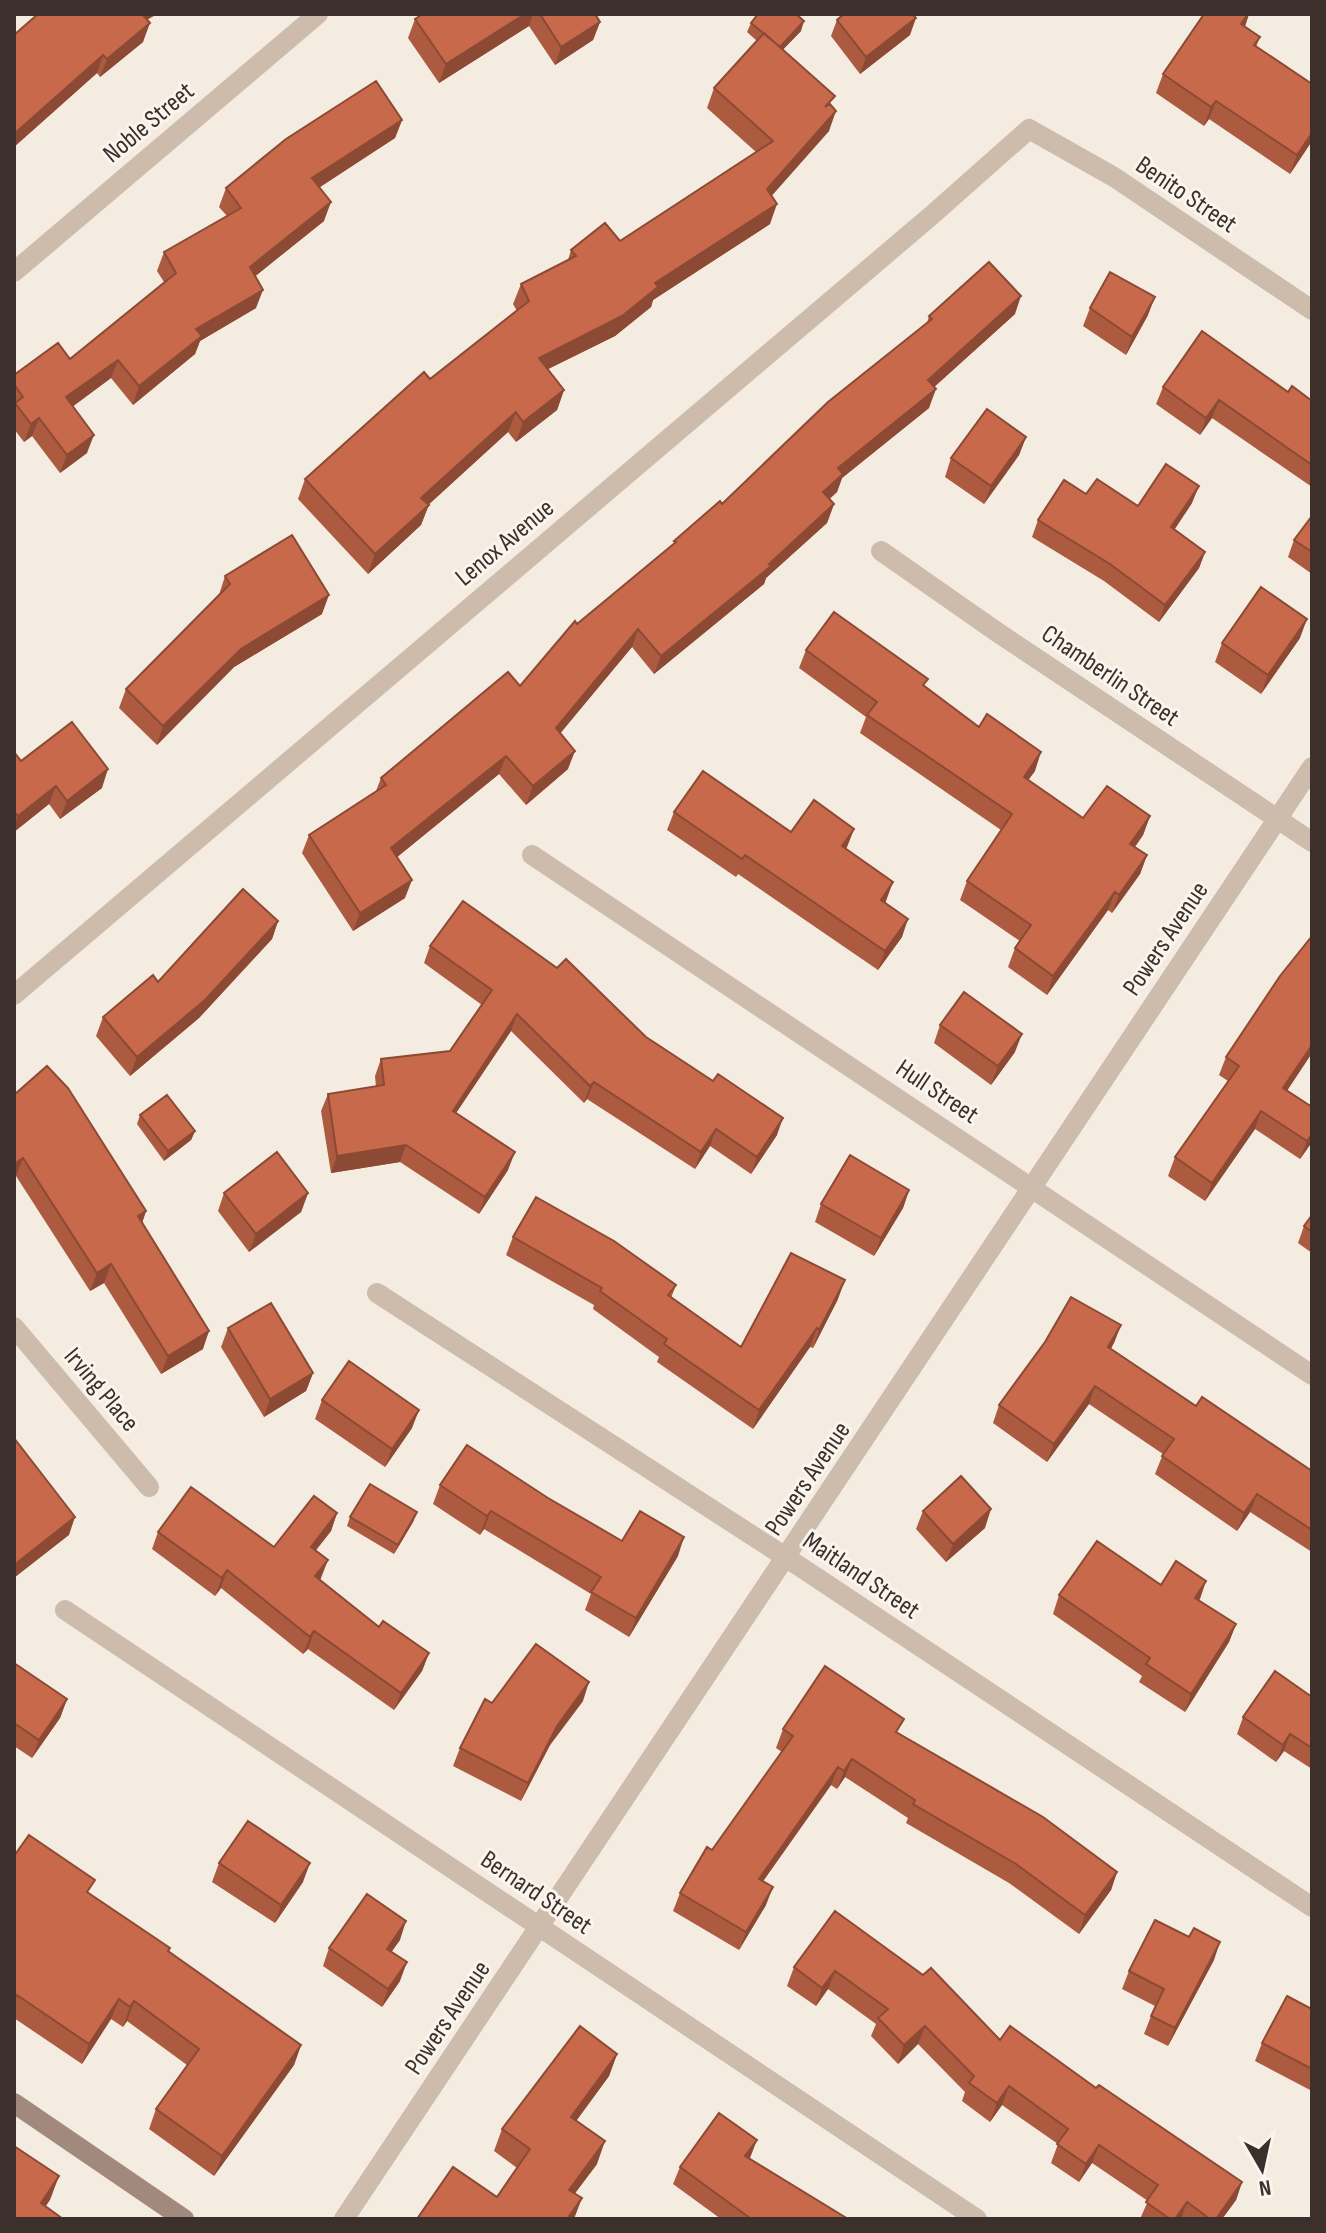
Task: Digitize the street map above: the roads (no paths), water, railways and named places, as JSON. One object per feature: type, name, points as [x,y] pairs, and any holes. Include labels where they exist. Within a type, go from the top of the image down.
[{"type":"street","name":"Noble Street","points":[[14,272],[318,14]]},
{"type":"street","name":"Benito Street","points":[[1029,129],[1114,177],[1312,310]]},
{"type":"street","name":"Lenox Avenue","points":[[14,995],[932,215],[1029,129]]},
{"type":"street","name":"Chamberlin Street","points":[[881,551],[1312,842]]},
{"type":"street","name":"Powers Avenue","points":[[344,2219],[1312,767]]},
{"type":"street","name":"Hull Street","points":[[532,855],[1312,1375]]},
{"type":"street","name":"Maitland Street","points":[[377,1293],[787,1558],[1312,1907]]},
{"type":"street","name":"Irving Place","points":[[14,1327],[149,1487]]},
{"type":"street","name":"Bernard Street","points":[[65,1610],[977,2219]]},
{"type":"street","points":[[14,2103],[184,2219]]}]
